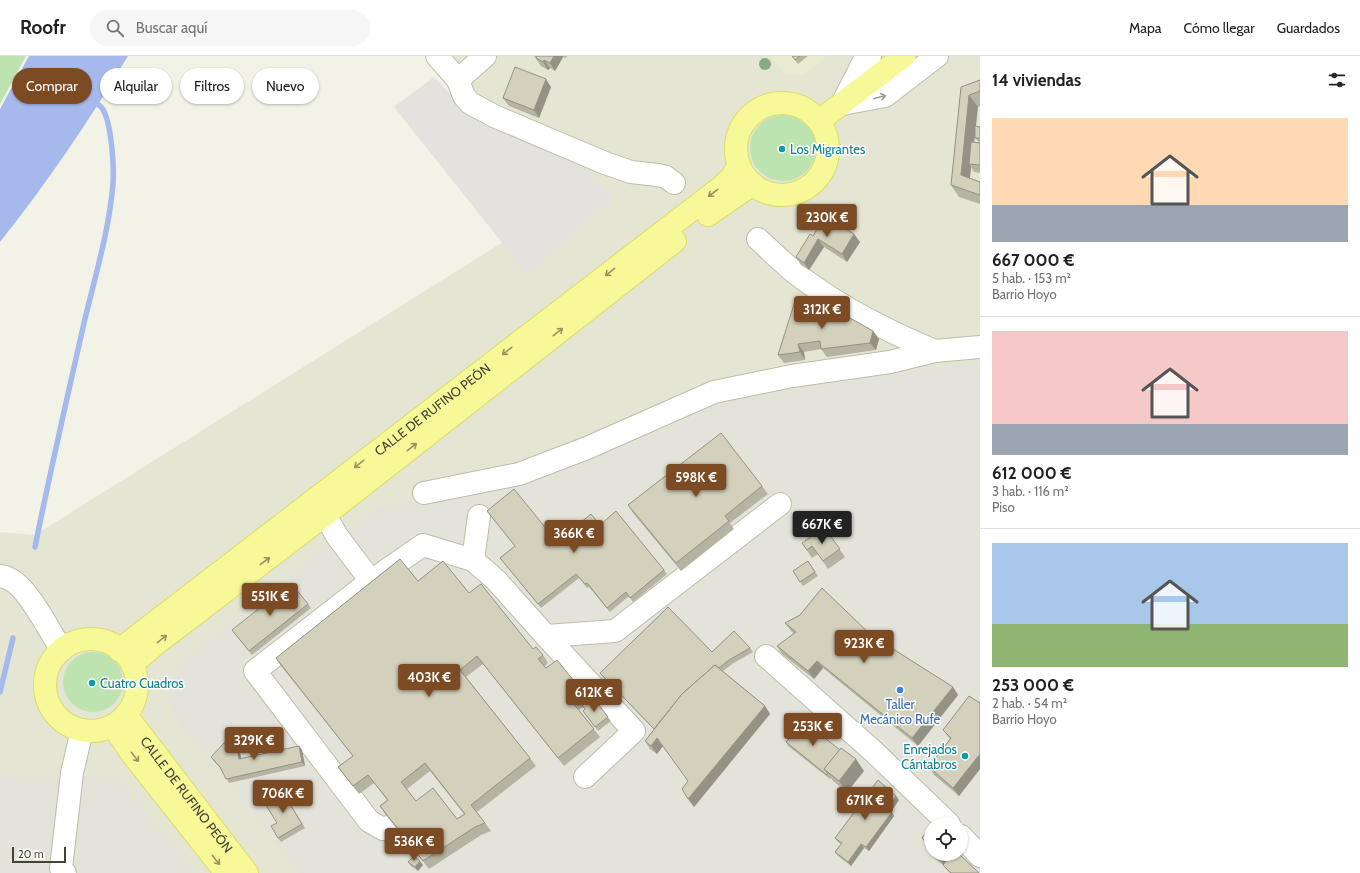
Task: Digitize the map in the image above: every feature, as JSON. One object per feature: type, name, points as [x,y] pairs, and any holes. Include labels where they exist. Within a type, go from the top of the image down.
[{"type":"main road","points":[[820,121],[904,56]]},
{"type":"main road","points":[[778,102],[797,105],[806,109],[820,121],[828,140],[827,161],[823,170],[814,182],[801,191],[781,195],[766,192],[753,184],[742,172],[738,164],[736,145],[739,132],[746,120],[761,108],[778,102]]},
{"type":"main road","name":"CALLE DE RUFINO PEÓN","points":[[126,657],[720,188],[732,177],[738,164]]},
{"type":"main road","name":"CALLE DE RUFINO PEÓN","points":[[126,657],[157,643],[325,515],[703,219],[729,199],[753,184]]},
{"type":"main road","points":[[86,640],[104,642],[126,657],[136,676],[137,688],[132,705],[119,720],[98,731],[82,730],[69,725],[58,717],[48,700],[45,686],[47,673],[53,661],[62,650],[77,642],[86,640]]},
{"type":"main road","name":"CALLE DE RUFINO PEÓN","points":[[119,720],[132,754],[226,873]]},
{"type":"main road","name":"CALLE DE RUFINO PEÓN","points":[[119,720],[247,873]]},
{"type":"street","points":[[437,56],[458,80],[464,96],[470,103],[494,116],[605,163],[631,172],[666,177],[674,183]]},
{"type":"street","points":[[458,80],[485,56]]},
{"type":"street","points":[[842,104],[864,61],[870,56]]},
{"type":"street","points":[[842,104],[885,96],[937,56]]},
{"type":"street","points":[[758,239],[805,281],[831,299],[889,332],[935,351]]},
{"type":"street","points":[[424,493],[519,474],[587,448],[714,392],[792,376],[890,362],[935,351],[980,347]]},
{"type":"street","points":[[546,636],[615,631],[780,504]]},
{"type":"street","points":[[325,515],[337,536],[371,581]]},
{"type":"street","points":[[473,560],[479,516]]},
{"type":"street","points":[[388,827],[383,828],[369,821],[255,671],[371,581],[423,545],[473,560],[496,580],[634,732],[585,777]]},
{"type":"street","points":[[0,576],[6,577],[19,586],[35,607],[62,650]]},
{"type":"street","points":[[766,656],[873,751],[942,817]]},
{"type":"street","points":[[65,873],[61,868],[72,773],[82,730]]},
{"type":"street","points":[[968,843],[980,856]]},
{"type":"shaded area","points":[[425,56],[980,56],[980,873],[0,873],[0,532],[35,535],[551,212]]},
{"type":"shaded area","points":[[770,56],[827,56],[802,75],[784,74]]},
{"type":"shaded area","points":[[434,77],[465,109],[578,160],[611,198],[527,274],[394,107]]},
{"type":"shaded area","points":[[980,361],[980,873],[299,873],[229,783],[223,771],[181,727],[171,709],[168,686],[180,666],[194,652],[338,536],[378,508],[541,479],[720,400]]},
{"type":"shaded area","points":[[0,776],[120,777],[195,873],[0,873]]},
{"type":"green space","points":[[0,56],[26,56],[20,68],[12,68],[12,82],[0,104]]},
{"type":"green space","points":[[783,115],[795,118],[806,125],[813,136],[816,148],[813,160],[806,171],[795,178],[783,181],[771,178],[760,171],[753,160],[750,148],[753,136],[760,125],[771,118]]},
{"type":"green space","points":[[93,652],[110,657],[118,665],[123,682],[118,699],[110,707],[93,712],[76,707],[68,699],[63,682],[68,665],[76,657]]},
{"type":"water","points":[[29,56],[128,56],[120,68],[100,68],[100,101],[67,151],[0,242],[0,109],[12,87],[12,104],[92,104],[92,68],[22,68]]},
{"type":"building","points":[[537,56],[554,56],[550,63],[544,60],[543,62],[536,58]]},
{"type":"building","points":[[792,56],[800,56],[795,60]]},
{"type":"building","points":[[515,67],[546,79],[534,110],[503,98]]},
{"type":"building","points":[[980,80],[980,91],[969,95],[961,175],[980,182],[980,195],[951,185],[961,87]]},
{"type":"building","points":[[975,126],[980,127],[980,138],[975,138]]},
{"type":"building","points":[[971,142],[980,143],[980,165],[969,164]]},
{"type":"building","points":[[825,216],[854,234],[842,254],[818,239],[804,263],[796,257],[810,234],[813,236]]},
{"type":"building","points":[[796,298],[818,313],[823,307],[842,319],[843,314],[873,331],[870,343],[821,349],[820,341],[798,344],[800,352],[778,355]]},
{"type":"building","points":[[721,433],[762,486],[725,516],[729,521],[676,563],[628,505]]},
{"type":"building","points":[[514,489],[557,542],[591,514],[600,525],[616,511],[664,570],[630,598],[626,592],[607,608],[587,583],[585,584],[576,574],[538,604],[500,558],[515,546],[487,511]]},
{"type":"building","points":[[824,531],[827,535],[829,534],[840,549],[823,561],[812,546],[807,550],[802,543],[815,534],[817,536]]},
{"type":"building","points":[[400,559],[418,581],[443,561],[469,593],[481,584],[533,649],[536,647],[543,655],[538,659],[546,668],[557,660],[574,681],[568,686],[578,698],[573,703],[594,729],[558,758],[477,656],[460,670],[530,758],[471,805],[485,823],[475,827],[423,861],[380,806],[388,800],[368,775],[353,786],[338,767],[353,756],[276,658]],"holes":[[[425,763],[465,814],[457,819],[433,788],[416,801],[401,782]]]},
{"type":"building","points":[[808,561],[815,572],[800,582],[793,571]]},
{"type":"building","points":[[291,583],[308,604],[249,651],[232,630]]},
{"type":"building","points":[[822,588],[871,635],[953,687],[912,738],[817,661],[808,671],[777,646],[796,632],[785,623],[800,615]]},
{"type":"building","points":[[668,607],[712,652],[734,631],[750,648],[729,660],[719,668],[715,665],[682,694],[654,729],[600,673]]},
{"type":"building","points":[[715,665],[765,706],[688,799],[682,789],[688,781],[657,738],[651,746],[645,741],[682,694]]},
{"type":"building","name":"Enrejados Cántabros","points":[[969,696],[980,703],[980,754],[953,788],[929,767],[951,738],[943,730]]},
{"type":"building","points":[[590,699],[593,703],[596,701],[608,717],[595,727],[583,711],[585,709],[582,705]]},
{"type":"building","points":[[805,722],[840,750],[824,769],[828,774],[827,775],[786,742]]},
{"type":"building","points":[[225,742],[233,750],[237,749],[239,759],[299,746],[302,762],[226,779],[220,767],[211,757]]},
{"type":"building","points":[[841,748],[856,759],[839,781],[824,769]]},
{"type":"building","points":[[878,780],[896,796],[887,809],[892,812],[866,847],[861,844],[848,862],[835,852],[842,843],[835,838]]},
{"type":"building","points":[[287,788],[290,793],[285,796],[302,824],[278,838],[271,826],[277,823],[264,802]]},
{"type":"building","points":[[414,856],[420,861],[415,867],[408,862]]},
{"type":"building","points":[[946,861],[966,861],[979,873],[951,873],[943,865]]},
{"type":"waterway","points":[[35,547],[71,379],[105,237],[111,202],[113,167],[109,130],[107,119],[103,110],[99,105],[93,103]]},
{"type":"waterway","points":[[0,692],[13,638]]},
{"type":"place","name":"Los Migrantes","points":[[782,149]]},
{"type":"place","name":"Cuatro Cuadros","points":[[92,683]]},
{"type":"place","name":"Taller Mecánico Rufe","points":[[900,690]]},
{"type":"place","name":"Enrejados Cántabros","points":[[965,756]]}]
